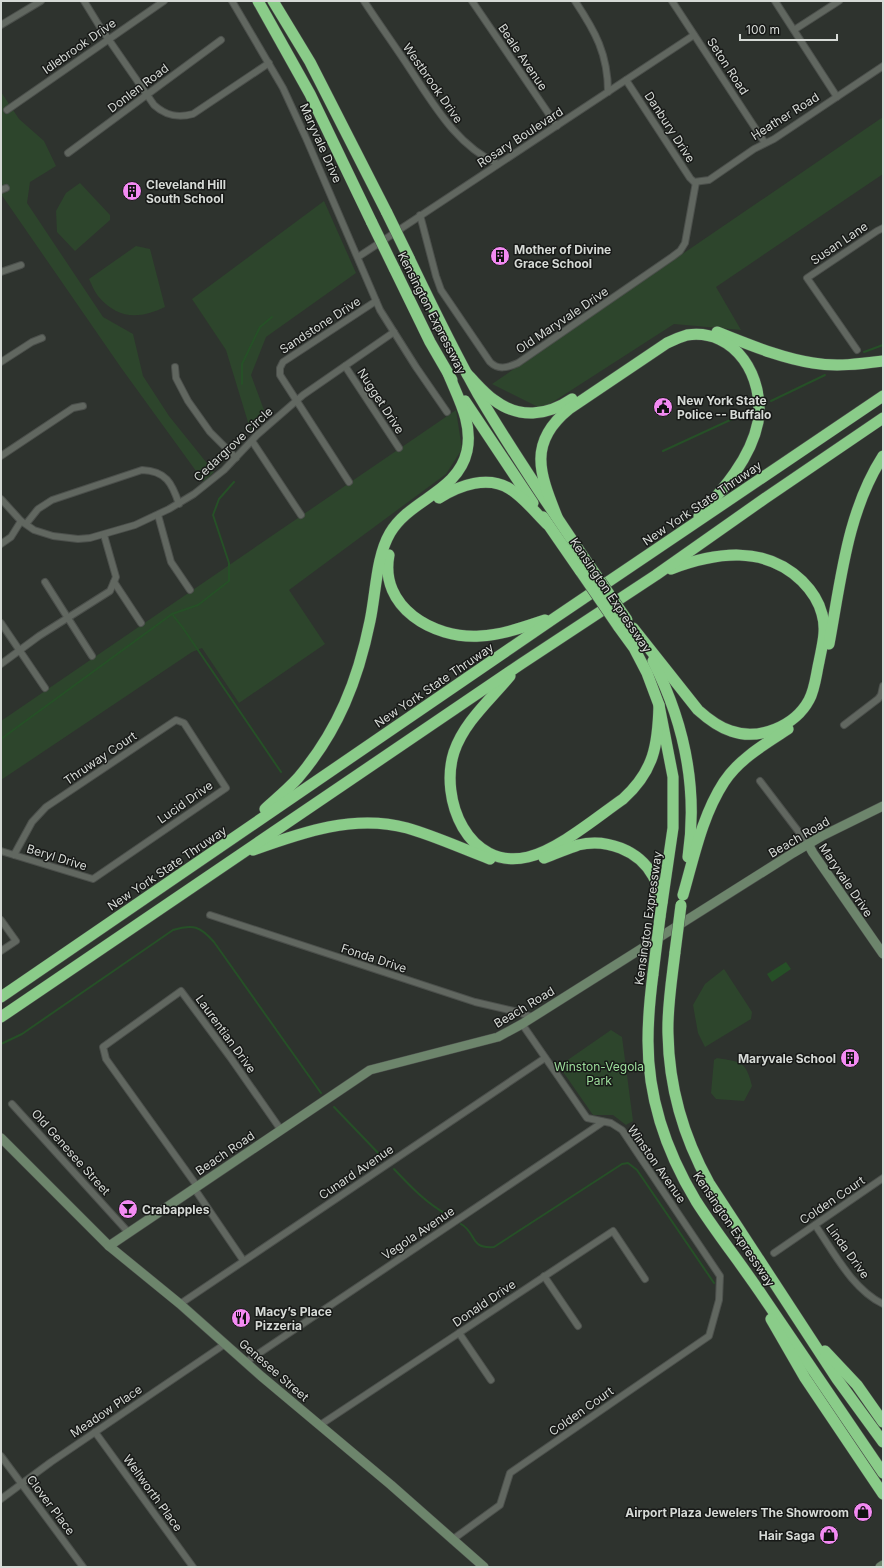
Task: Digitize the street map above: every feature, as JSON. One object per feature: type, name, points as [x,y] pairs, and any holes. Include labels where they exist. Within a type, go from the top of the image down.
[{"type":"highway","name":"Kensington Expressway","points":[[258,1],[310,94],[430,342],[448,373],[547,524],[585,568],[651,658],[666,689],[677,717],[690,773],[692,803],[691,830],[675,952],[668,1033],[669,1054],[675,1095],[687,1134],[709,1183],[837,1380],[883,1442]]},
{"type":"highway","name":"Kensington Expressway","points":[[273,1],[313,68],[467,374],[505,439],[557,517],[585,568]]},
{"type":"highway","points":[[467,374],[486,393],[504,406],[514,410],[536,413],[544,412],[563,405],[666,338],[684,330],[704,330],[716,332],[795,360],[815,363],[859,364],[883,361]]},
{"type":"highway","points":[[557,517],[544,482],[541,464],[542,448],[546,435],[560,416],[667,343],[687,336],[713,337],[733,347],[746,362],[754,379],[757,392],[758,421],[749,448],[735,471],[708,506],[684,531]]},
{"type":"highway","points":[[245,830],[298,777],[320,748],[334,726],[349,696],[363,655],[381,558],[386,542],[394,526],[410,511],[450,481],[464,460],[468,443],[468,426],[466,416],[448,373]]},
{"type":"highway","name":"New York State Thruway","points":[[1,997],[556,617],[883,396]]},
{"type":"highway","points":[[1,1017],[236,856],[656,575],[883,418]]},
{"type":"highway","points":[[682,900],[705,821],[725,782],[752,754],[797,723],[813,706],[818,695],[853,523],[866,488],[883,456]]},
{"type":"highway","points":[[547,524],[526,502],[510,489],[488,483],[465,485],[447,493],[405,523],[398,531],[389,551],[387,568],[388,578],[396,599],[405,610],[425,624],[451,633],[480,636],[528,626],[556,617]]},
{"type":"highway","points":[[626,625],[698,710],[710,720],[729,731],[753,734],[778,728],[794,719],[810,700],[814,688],[824,636],[824,622],[819,606],[812,594],[796,576],[784,567],[768,560],[737,555],[720,556],[689,562],[656,575]]},
{"type":"highway","name":"Kensington Expressway","points":[[626,625],[634,648],[647,674],[659,705],[673,777],[673,828],[653,974],[648,1042],[651,1082],[658,1116],[671,1154],[697,1202],[883,1473]]},
{"type":"highway","points":[[521,664],[468,726],[455,751],[451,768],[450,788],[452,803],[459,822],[473,841],[481,848],[498,856],[526,858],[547,850],[634,790],[642,779],[654,756],[658,730],[659,705]]},
{"type":"highway","points":[[236,856],[302,833],[348,823],[366,822],[406,828],[492,860],[506,863],[529,863],[579,845],[604,843],[613,845],[633,854],[645,864],[653,876],[662,902]]},
{"type":"highway","points":[[733,1254],[805,1378],[883,1494]]},
{"type":"highway","points":[[796,1316],[824,1350],[857,1385],[883,1422]]},
{"type":"street","points":[[1,26],[41,1]]},
{"type":"street","points":[[84,1],[108,40],[154,105],[165,114],[179,117],[186,116],[199,110],[269,63]]},
{"type":"street","name":"Idlebrook Drive","points":[[7,110],[164,1]]},
{"type":"street","name":"Maryvale Drive","points":[[232,1],[283,88],[358,256],[376,301]]},
{"type":"street","name":"Westbrook Drive","points":[[364,1],[445,120],[468,145],[485,158],[498,164]]},
{"type":"street","name":"Beale Avenue","points":[[472,1],[557,126]]},
{"type":"street","points":[[575,1],[598,38],[607,69],[608,92]]},
{"type":"street","name":"Seton Road","points":[[672,1],[765,143]]},
{"type":"street","points":[[775,1],[837,97]]},
{"type":"street","points":[[794,30],[839,1]]},
{"type":"street","name":"Rosary Boulevard","points":[[358,256],[694,35]]},
{"type":"street","name":"Donlen Road","points":[[68,154],[221,40]]},
{"type":"street","name":"Heather Road","points":[[697,182],[709,180],[754,149],[774,139],[883,66]]},
{"type":"street","name":"Danbury Drive","points":[[626,80],[690,178],[694,182],[697,182]]},
{"type":"street","name":"Old Maryvale Drive","points":[[420,215],[441,290],[490,362],[495,367],[502,368],[514,365],[521,361],[680,251],[685,243],[697,182]]},
{"type":"street","name":"Susan Lane","points":[[857,350],[807,278],[883,228]]},
{"type":"street","points":[[1,272],[21,265]]},
{"type":"street","name":"Sandstone Drive","points":[[349,482],[280,375],[280,368],[283,362],[376,301],[394,332],[447,412]]},
{"type":"street","name":"Cedargrove Circle","points":[[1,500],[23,523],[44,534],[65,538],[78,539],[104,535],[135,525],[179,504],[224,470],[252,441],[297,400],[394,332]]},
{"type":"street","points":[[1,362],[32,342],[42,338]]},
{"type":"street","name":"Nugget Drive","points":[[345,366],[399,448]]},
{"type":"street","points":[[175,367],[176,378],[188,401],[210,432],[236,458]]},
{"type":"street","points":[[1,456],[73,408],[83,406]]},
{"type":"street","points":[[252,441],[301,514]]},
{"type":"street","points":[[1,544],[11,537],[38,509],[52,500],[142,470],[154,470],[163,476],[172,486],[179,504]]},
{"type":"street","points":[[158,514],[171,562],[190,590]]},
{"type":"street","points":[[1,664],[19,650],[110,591],[116,577],[104,535]]},
{"type":"street","points":[[45,582],[92,656]]},
{"type":"street","points":[[114,582],[141,624]]},
{"type":"street","points":[[1,623],[45,688]]},
{"type":"street","points":[[844,725],[878,699],[881,695],[883,686]]},
{"type":"street","name":"Thruway Court","points":[[14,855],[32,822],[46,807],[176,720],[184,723],[204,754]]},
{"type":"street","name":"Lucid Drive","points":[[124,858],[226,788],[204,754]]},
{"type":"street","name":"Maryvale Drive","points":[[760,781],[808,844],[813,854],[883,954]]},
{"type":"street","name":"Beach Road","points":[[109,1246],[370,1070],[498,1037],[522,1024],[808,844],[883,806]]},
{"type":"street","name":"Beryl Drive","points":[[1,851],[93,879],[124,858]]},
{"type":"street","name":"Fonda Drive","points":[[210,915],[468,1000],[518,1012],[532,1017]]},
{"type":"street","points":[[1,920],[16,941],[1,951]]},
{"type":"street","name":"Laurentian Drive","points":[[196,1187],[106,1059],[103,1047],[180,991],[230,1057],[281,1130]]},
{"type":"street","name":"Winston Avenue","points":[[522,1024],[586,1118],[611,1123],[622,1130],[720,1276],[719,1300]]},
{"type":"street","name":"Cunard Avenue","points":[[180,1304],[243,1260],[545,1058]]},
{"type":"street","name":"Old Genesee Street","points":[[12,1104],[129,1233]]},
{"type":"street","name":"Vegola Avenue","points":[[246,1362],[603,1122]]},
{"type":"street","name":"Genesee Street","points":[[1,1138],[109,1246],[180,1304],[484,1567]]},
{"type":"street","name":"Colden Court","points":[[774,1253],[883,1178]]},
{"type":"street","points":[[196,1187],[243,1260]]},
{"type":"street","name":"Linda Drive","points":[[815,1225],[857,1285],[883,1304]]},
{"type":"street","name":"Donald Drive","points":[[320,1425],[612,1231],[645,1279]]},
{"type":"street","points":[[544,1276],[578,1326]]},
{"type":"street","name":"Colden Court","points":[[452,1540],[500,1505],[510,1473],[709,1336],[719,1300]]},
{"type":"street","points":[[459,1333],[491,1380]]},
{"type":"street","name":"Meadow Place","points":[[1,1499],[95,1432],[225,1344]]},
{"type":"street","name":"Wellworth Place","points":[[95,1432],[193,1567]]},
{"type":"street","name":"Clover Place","points":[[1,1456],[83,1567]]},
{"type":"green space","points":[[1,92],[19,119],[44,141],[56,166],[30,182],[27,203],[103,317],[133,334],[143,376],[169,416],[214,472],[204,482],[122,369],[1,194]]},
{"type":"green space","points":[[883,117],[883,174],[716,287],[741,330],[674,324],[542,409],[492,384]]},
{"type":"green space","points":[[80,183],[110,215],[110,220],[75,251],[57,232],[56,211],[66,193]]},
{"type":"green space","points":[[324,201],[356,273],[266,337],[251,375],[267,418],[251,432],[226,350],[192,299]]},
{"type":"green space","points":[[136,246],[150,249],[165,307],[147,314],[130,315],[113,310],[106,304],[94,290],[89,279]]},
{"type":"green space","points":[[456,410],[462,449],[446,474],[289,590],[325,644],[239,703],[202,648],[192,652],[1,780],[1,721]]},
{"type":"green space","points":[[724,969],[752,1012],[751,1019],[705,1047],[698,1033],[693,1005],[705,984]]},
{"type":"green space","name":"Winston-Vegola Park","points":[[611,1030],[622,1037],[633,1121],[626,1125],[613,1115],[593,1115],[559,1066]]},
{"type":"green space","points":[[717,1058],[737,1062],[745,1067],[752,1086],[744,1101],[716,1099],[711,1093],[714,1060]]},
{"type":"shaded area","points":[[786,962],[791,969],[772,982],[767,974]]},
{"type":"waterway","points":[[242,384],[242,364],[260,327],[272,317]]},
{"type":"waterway","points":[[864,352],[883,345]]},
{"type":"waterway","points":[[771,401],[825,375]]},
{"type":"waterway","points":[[663,451],[741,415]]},
{"type":"waterway","points":[[1,739],[172,614],[198,605],[229,581],[229,563],[213,515],[219,499],[234,482]]},
{"type":"waterway","points":[[172,614],[281,772]]},
{"type":"waterway","points":[[1,1044],[22,1034],[173,930],[191,927],[200,930],[214,942],[321,1093]]},
{"type":"waterway","points":[[334,1107],[382,1157]]},
{"type":"waterway","points":[[461,1224],[481,1246],[494,1247],[622,1164],[628,1163],[637,1170],[714,1283]]},
{"type":"waterway","points":[[394,1169],[426,1200],[440,1211],[448,1215]]},
{"type":"place","name":"Cleveland Hill South School","points":[[132,191]]},
{"type":"place","name":"Mother of Divine Grace School","points":[[500,256]]},
{"type":"place","name":"New York State Police -- Buffalo","points":[[663,407]]},
{"type":"place","name":"Maryvale School","points":[[850,1058]]},
{"type":"place","name":"Crabapples","points":[[128,1209]]},
{"type":"place","name":"Macy’s Place Pizzeria","points":[[241,1318]]},
{"type":"place","name":"Airport Plaza Jewelers The Showroom","points":[[863,1512]]},
{"type":"place","name":"Hair Saga","points":[[829,1535]]}]
